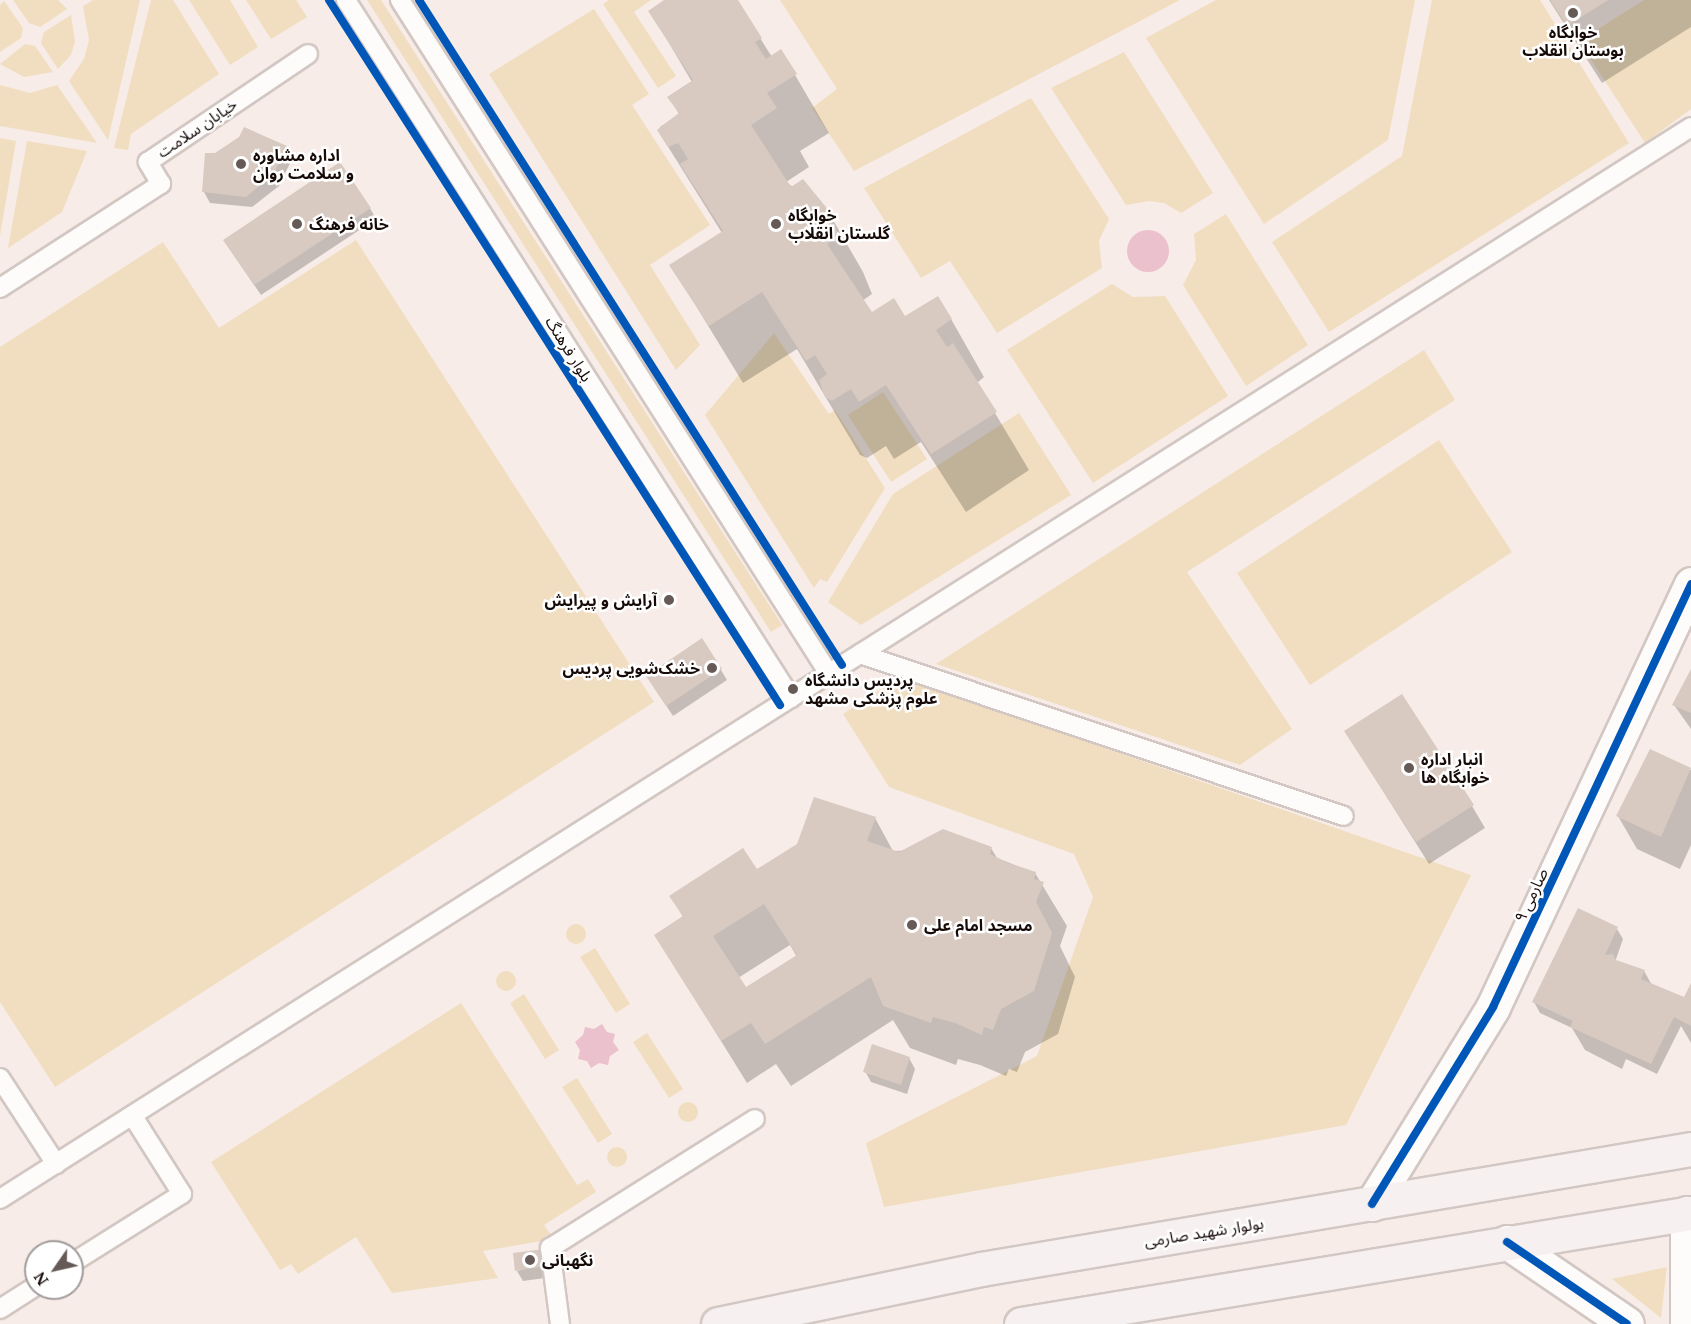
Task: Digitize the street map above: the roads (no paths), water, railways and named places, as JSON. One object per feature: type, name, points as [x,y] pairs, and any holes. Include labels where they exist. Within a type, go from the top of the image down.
[{"type":"main road","name":"بولوار شهید صارمی","points":[[718,1324],[981,1269],[1691,1149]]},
{"type":"main road","points":[[1021,1324],[1689,1213]]},
{"type":"street","name":"صارمی ۹","points":[[1372,1204],[1493,1008],[1691,585]]},
{"type":"street","points":[[1687,1324],[1689,1213]]},
{"type":"street","points":[[1507,1242],[1627,1324]]},
{"type":"lane","name":"بلوار فرهنگ","points":[[346,0],[791,698]]},
{"type":"lane","points":[[400,0],[829,674]]},
{"type":"lane","name":"خیابان سلامت","points":[[0,288],[161,184],[148,162],[308,54]]},
{"type":"lane","points":[[3,1191],[56,1164],[1691,127]]},
{"type":"lane","points":[[860,654],[1344,816]]},
{"type":"lane","points":[[0,1078],[56,1164]]},
{"type":"lane","points":[[84,1255],[182,1194],[132,1115]]},
{"type":"lane","points":[[560,1324],[550,1248],[755,1119]]},
{"type":"lane","points":[[0,1309],[24,1294]]},
{"type":"place","name":"خوابگاه بوستان انقلاب","points":[[1573,13]]},
{"type":"place","name":"اداره مشاوره و سلامت روان","points":[[241,164]]},
{"type":"place","name":"خانه فرهنگ","points":[[297,224]]},
{"type":"place","name":"خوابگاه گلستان انقلاب","points":[[776,224]]},
{"type":"place","name":"آرایش و پیرایش","points":[[669,600]]},
{"type":"place","name":"خشک‌شویی پردیس","points":[[712,668]]},
{"type":"place","name":"پردیس دانشگاه علوم پزشکی مشهد","points":[[793,689]]},
{"type":"place","name":"انبار اداره خوابگاه ها","points":[[1409,768]]},
{"type":"place","name":"مسجد امام علی","points":[[912,925]]},
{"type":"place","name":"نگهبانی","points":[[530,1260]]}]
